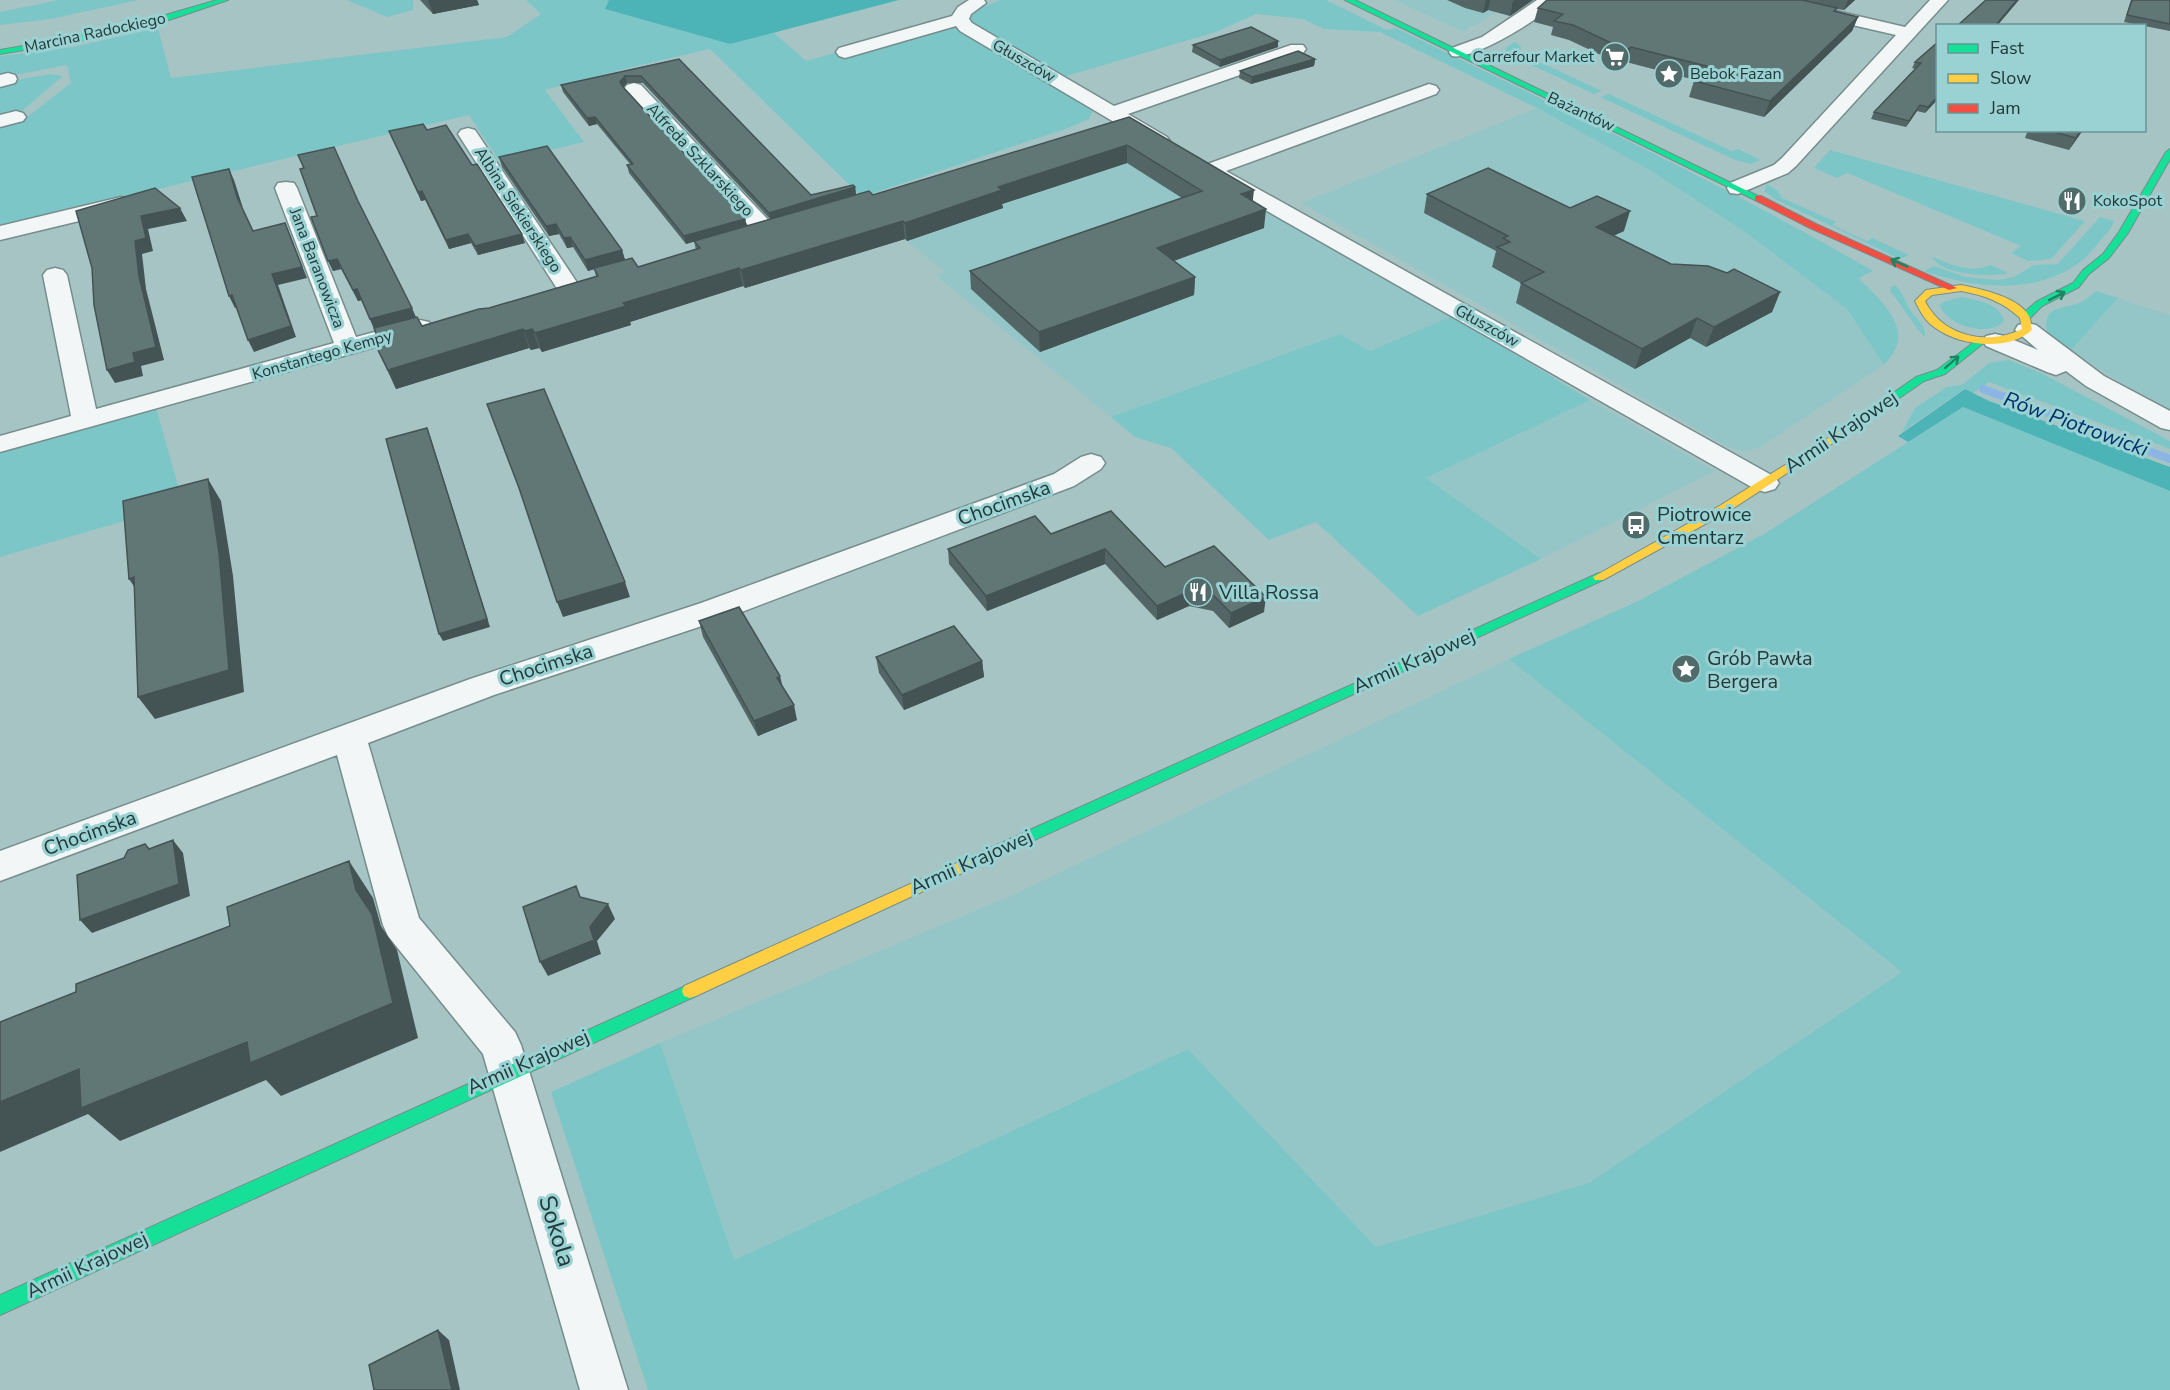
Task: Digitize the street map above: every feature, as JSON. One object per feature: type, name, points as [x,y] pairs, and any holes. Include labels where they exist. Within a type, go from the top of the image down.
[{"type":"street","name":"Marcina Radockiego","points":[[0,51],[118,31],[224,0]]},
{"type":"street","name":"Bażantów","points":[[1348,0],[1813,226],[1952,288]]},
{"type":"street","points":[[1458,52],[1488,41],[1549,0]]},
{"type":"street","points":[[1767,0],[1909,33]]},
{"type":"street","points":[[1738,188],[1781,169],[1789,162],[1939,0]]},
{"type":"street","points":[[845,52],[960,19],[965,10],[977,3]]},
{"type":"street","points":[[1857,21],[1870,7]]},
{"type":"street","name":"Głuszców","points":[[960,19],[966,27],[978,35],[1115,121],[1192,160],[1766,483]]},
{"type":"street","points":[[1115,121],[1297,49]]},
{"type":"street","name":"Alfreda Szklarskiego","points":[[634,89],[766,231]]},
{"type":"street","points":[[1192,160],[1430,90]]},
{"type":"street","name":"Albina Siekierskiego","points":[[468,134],[568,287]]},
{"type":"street","points":[[1988,340],[2016,338],[2026,323],[2030,310],[2076,285],[2086,272],[2106,256],[2123,233],[2170,153]]},
{"type":"street","name":"Jana Baranowicza","points":[[286,188],[348,347]]},
{"type":"street","points":[[0,233],[141,199]]},
{"type":"street","name":"Bażantów","points":[[1813,226],[1843,248],[1891,276]]},
{"type":"street","points":[[2051,281],[2086,272]]},
{"type":"street","points":[[55,275],[85,420]]},
{"type":"street","points":[[1934,339],[1936,333],[1933,322],[1920,306],[1918,294],[1952,288],[1987,293],[2016,289]]},
{"type":"street","points":[[1987,293],[2011,304],[2026,323],[2095,381]]},
{"type":"street","name":"Konstantego Kempy","points":[[0,444],[441,322]]},
{"type":"street","points":[[1933,322],[1955,333],[1988,340],[2095,381],[2170,422]]},
{"type":"street","name":"Armii Krajowej","points":[[0,1305],[509,1071],[1603,575],[1656,548],[1766,483],[1920,379],[1941,372],[1972,345],[1988,340]]},
{"type":"street","points":[[1920,379],[1924,364]]},
{"type":"street","name":"Chocimska","points":[[0,867],[482,687],[722,607],[1064,480],[1091,463]]},
{"type":"street","name":"Sokola","points":[[349,737],[402,925],[501,1045],[604,1390]]},
{"type":"shaded area","points":[[59,0],[139,0],[50,19],[0,25],[0,12]]},
{"type":"shaded area","points":[[347,0],[413,0],[413,10],[387,17]]},
{"type":"shaded area","points":[[526,0],[609,0],[605,9],[730,44],[773,32],[806,61],[951,20],[1094,107],[1089,119],[1068,128],[862,197],[710,49],[545,90],[584,142],[500,162],[469,115],[0,227],[0,127],[22,121],[71,83],[67,65],[0,78],[0,56],[73,47],[158,28],[171,78],[507,37],[541,14]]},
{"type":"shaded area","points":[[609,0],[899,0],[730,44],[605,9]]},
{"type":"shaded area","points":[[1000,0],[1326,0],[1387,30],[1396,28],[1637,145],[1756,206],[1873,271],[1859,278],[1881,301],[1894,320],[1898,330],[1895,350],[1884,365],[1847,309],[1745,232],[1650,170],[1537,108],[1380,32],[1324,29],[1303,19],[1256,14],[1216,32],[1063,77],[967,20],[969,13]]},
{"type":"shaded area","points":[[1393,0],[1514,0],[1476,25],[1467,28],[1469,29],[1465,32]]},
{"type":"shaded area","points":[[1515,42],[1522,48],[1516,51],[1602,91],[1594,94],[1508,54],[1505,48]]},
{"type":"shaded area","points":[[50,74],[63,76],[22,111],[0,117],[0,83]]},
{"type":"shaded area","points":[[1609,94],[1732,151],[1738,149],[1761,160],[1751,164],[1735,160],[1600,97]]},
{"type":"shaded area","points":[[1537,108],[1650,170],[1745,232],[1847,309],[1884,365],[1759,448],[1743,451],[1730,448],[1301,203]]},
{"type":"shaded area","points":[[1134,131],[1452,316],[1370,351],[1340,334],[1111,417],[935,275],[945,272],[907,241]]},
{"type":"shaded area","points":[[1830,150],[2085,221],[2051,259],[2028,261],[2011,253],[2021,246],[1847,173],[1837,178],[1814,168]]},
{"type":"shaded area","points":[[1767,184],[1777,190],[1782,198],[1836,222],[1832,225],[1867,241],[1872,238],[1909,255],[1900,259],[1775,199],[1764,191]]},
{"type":"shaded area","points":[[2100,217],[2114,221],[2111,228],[2092,250],[2080,262],[2044,280],[2004,286],[1983,285],[1924,271],[1934,266],[1965,277],[1998,280],[2014,277],[2034,265],[2058,264]]},
{"type":"shaded area","points":[[1931,256],[1960,267],[1976,269],[1991,265],[2008,273],[1971,274],[1951,270],[1937,263]]},
{"type":"shaded area","points":[[1895,285],[1923,326],[1925,337],[1890,291]]},
{"type":"shaded area","points":[[2096,291],[2118,298],[2071,350],[2047,332],[2048,316],[2057,309],[2085,300]]},
{"type":"shaded area","points":[[1961,297],[1993,306],[2002,315],[2004,321],[1989,329],[1979,329],[1951,319],[1940,306],[1943,302]]},
{"type":"shaded area","points":[[2118,298],[2170,315],[2170,409],[2120,382],[2071,350]]},
{"type":"shaded area","points":[[1452,316],[1590,400],[1426,478],[1541,559],[1418,616],[1316,522],[1269,540],[1171,448],[1135,437],[1111,417],[1340,334],[1370,351]]},
{"type":"shaded area","points":[[2009,360],[2041,373],[2170,441],[2170,449],[1989,382],[1973,393],[1964,389],[1902,432],[1915,408],[1947,387],[1962,385],[1989,363]]},
{"type":"shaded area","points":[[1965,389],[1989,401],[2170,467],[2170,491],[1963,407],[1908,442],[1898,436]]},
{"type":"shaded area","points":[[1590,400],[1715,471],[1541,559],[1425,478]]},
{"type":"shaded area","points":[[156,407],[183,504],[0,557],[0,451]]},
{"type":"shaded area","points":[[1963,407],[2170,491],[2170,1390],[648,1390],[551,1092],[660,1043],[734,1260],[1188,1049],[1376,1247],[1589,1183],[1902,972],[1509,659],[1636,602],[1764,534]]},
{"type":"shaded area","points":[[1509,659],[1902,972],[1589,1183],[1376,1247],[1188,1049],[733,1260],[660,1043],[1008,897]]},
{"type":"building","points":[[1547,0],[1802,0],[1837,8],[1834,11],[1858,17],[1770,101],[1694,81],[1710,67],[1631,47],[1626,50],[1573,25],[1554,21],[1563,14],[1538,8]]},
{"type":"building","points":[[1986,0],[2017,0],[1997,24],[1959,24]]},
{"type":"building","points":[[2132,0],[2170,0],[2170,24],[2127,15]]},
{"type":"building","points":[[1251,27],[1278,41],[1220,60],[1193,45]]},
{"type":"building","points":[[1936,44],[1936,98],[1928,107],[1920,105],[1909,121],[1874,112],[1921,63],[1915,62]]},
{"type":"building","points":[[1298,51],[1315,59],[1252,77],[1240,71]]},
{"type":"building","points":[[679,59],[811,195],[853,185],[855,187],[769,213],[641,76],[625,76],[620,82],[623,87],[745,219],[684,236],[627,165],[633,164],[595,117],[587,118],[561,85]]},
{"type":"building","points":[[1129,117],[1254,190],[1241,194],[1266,209],[1157,248],[1195,277],[1039,332],[970,271],[1202,191],[1127,145],[998,187],[1002,190],[905,223],[903,221],[741,270],[739,268],[623,303],[626,306],[535,333],[532,329],[524,331],[523,329],[388,370],[373,340],[378,339],[374,328],[417,317],[422,326],[489,308],[598,276],[594,268],[632,258],[638,267],[700,248],[694,241],[869,191],[873,195]]},
{"type":"building","points":[[423,124],[427,130],[446,125],[472,165],[477,164],[522,234],[475,246],[468,234],[446,240],[422,191],[418,192],[389,131]]},
{"type":"building","points":[[2054,132],[2080,132],[2076,138]]},
{"type":"building","points":[[547,146],[622,250],[585,260],[570,237],[564,238],[556,224],[546,226],[499,157]]},
{"type":"building","points":[[334,147],[358,201],[412,308],[370,319],[357,289],[353,290],[337,259],[328,261],[311,217],[317,216],[300,169],[304,168],[298,155]]},
{"type":"building","points":[[1488,168],[1570,208],[1597,196],[1630,211],[1596,227],[1671,264],[1708,266],[1727,273],[1734,269],[1780,292],[1714,327],[1697,318],[1642,349],[1521,283],[1544,272],[1497,247],[1510,242],[1503,238],[1508,236],[1427,194]]},
{"type":"building","points":[[229,169],[237,197],[253,231],[285,223],[302,267],[272,274],[291,326],[248,340],[232,295],[229,296],[192,177]]},
{"type":"building","points":[[155,188],[180,208],[141,216],[146,238],[135,241],[139,276],[156,347],[133,353],[135,362],[107,370],[94,305],[92,268],[76,211]]},
{"type":"building","points":[[544,389],[625,582],[557,602],[519,488],[487,404]]},
{"type":"building","points":[[427,428],[487,619],[439,634],[386,439]]},
{"type":"building","points":[[208,479],[219,553],[229,670],[138,697],[134,577],[129,579],[123,501]]},
{"type":"building","points":[[1111,511],[1165,567],[1214,546],[1266,597],[1231,613],[1214,596],[1190,591],[1157,606],[1105,549],[986,596],[948,549],[1035,516],[1051,534]]},
{"type":"building","points":[[739,607],[780,676],[777,678],[794,705],[754,721],[699,621]]},
{"type":"building","points":[[954,626],[982,661],[902,695],[876,657]]},
{"type":"building","points":[[173,840],[179,884],[80,920],[77,875],[124,858],[128,850],[145,844],[149,849]]},
{"type":"building","points":[[349,861],[356,890],[372,914],[393,1003],[250,1063],[247,1042],[81,1108],[79,1069],[0,1102],[0,1022],[76,992],[76,984],[230,926],[227,907]]},
{"type":"building","points":[[576,886],[580,897],[608,904],[590,927],[594,940],[540,962],[523,907]]},
{"type":"building","points":[[438,1330],[452,1390],[374,1390],[369,1365]]},
{"type":"waterway","name":"Rów Piotrowicki","points":[[1983,389],[2170,459]]},
{"type":"traffic: fast","points":[[0,52],[57,44],[114,32],[169,18],[224,0]]},
{"type":"traffic: fast","points":[[1349,0],[1758,198]]},
{"type":"traffic: fast","points":[[2025,317],[2039,304],[2076,285],[2086,272],[2106,256],[2123,233],[2170,152]]},
{"type":"traffic: fast","points":[[1846,430],[1920,379],[1941,372],[1981,340]]},
{"type":"traffic: fast","points":[[977,860],[1599,577]]},
{"type":"traffic: fast","points":[[0,1305],[690,991]]},
{"type":"traffic: slow","points":[[1961,288],[1987,294],[2011,305],[2025,317],[2027,330],[1999,340],[1983,340],[1966,338],[1937,325],[1927,314],[1920,301],[1929,292],[1961,288]]},
{"type":"traffic: slow","points":[[1599,577],[1725,508],[1846,430]]},
{"type":"traffic: slow","points":[[690,991],[977,860]]},
{"type":"traffic: jam","points":[[1758,198],[1813,226],[1952,288]]},
{"type":"place","name":"Carrefour Market","points":[[1615,57]]},
{"type":"place","name":"Bebok Fazan","points":[[1669,74]]},
{"type":"place","name":"KokoSpot","points":[[2072,201]]},
{"type":"place","name":"Piotrowice Cmentarz","points":[[1636,525]]},
{"type":"place","name":"Villa Rossa","points":[[1198,592]]},
{"type":"place","name":"Grób Pawła Bergera","points":[[1686,669]]}]
